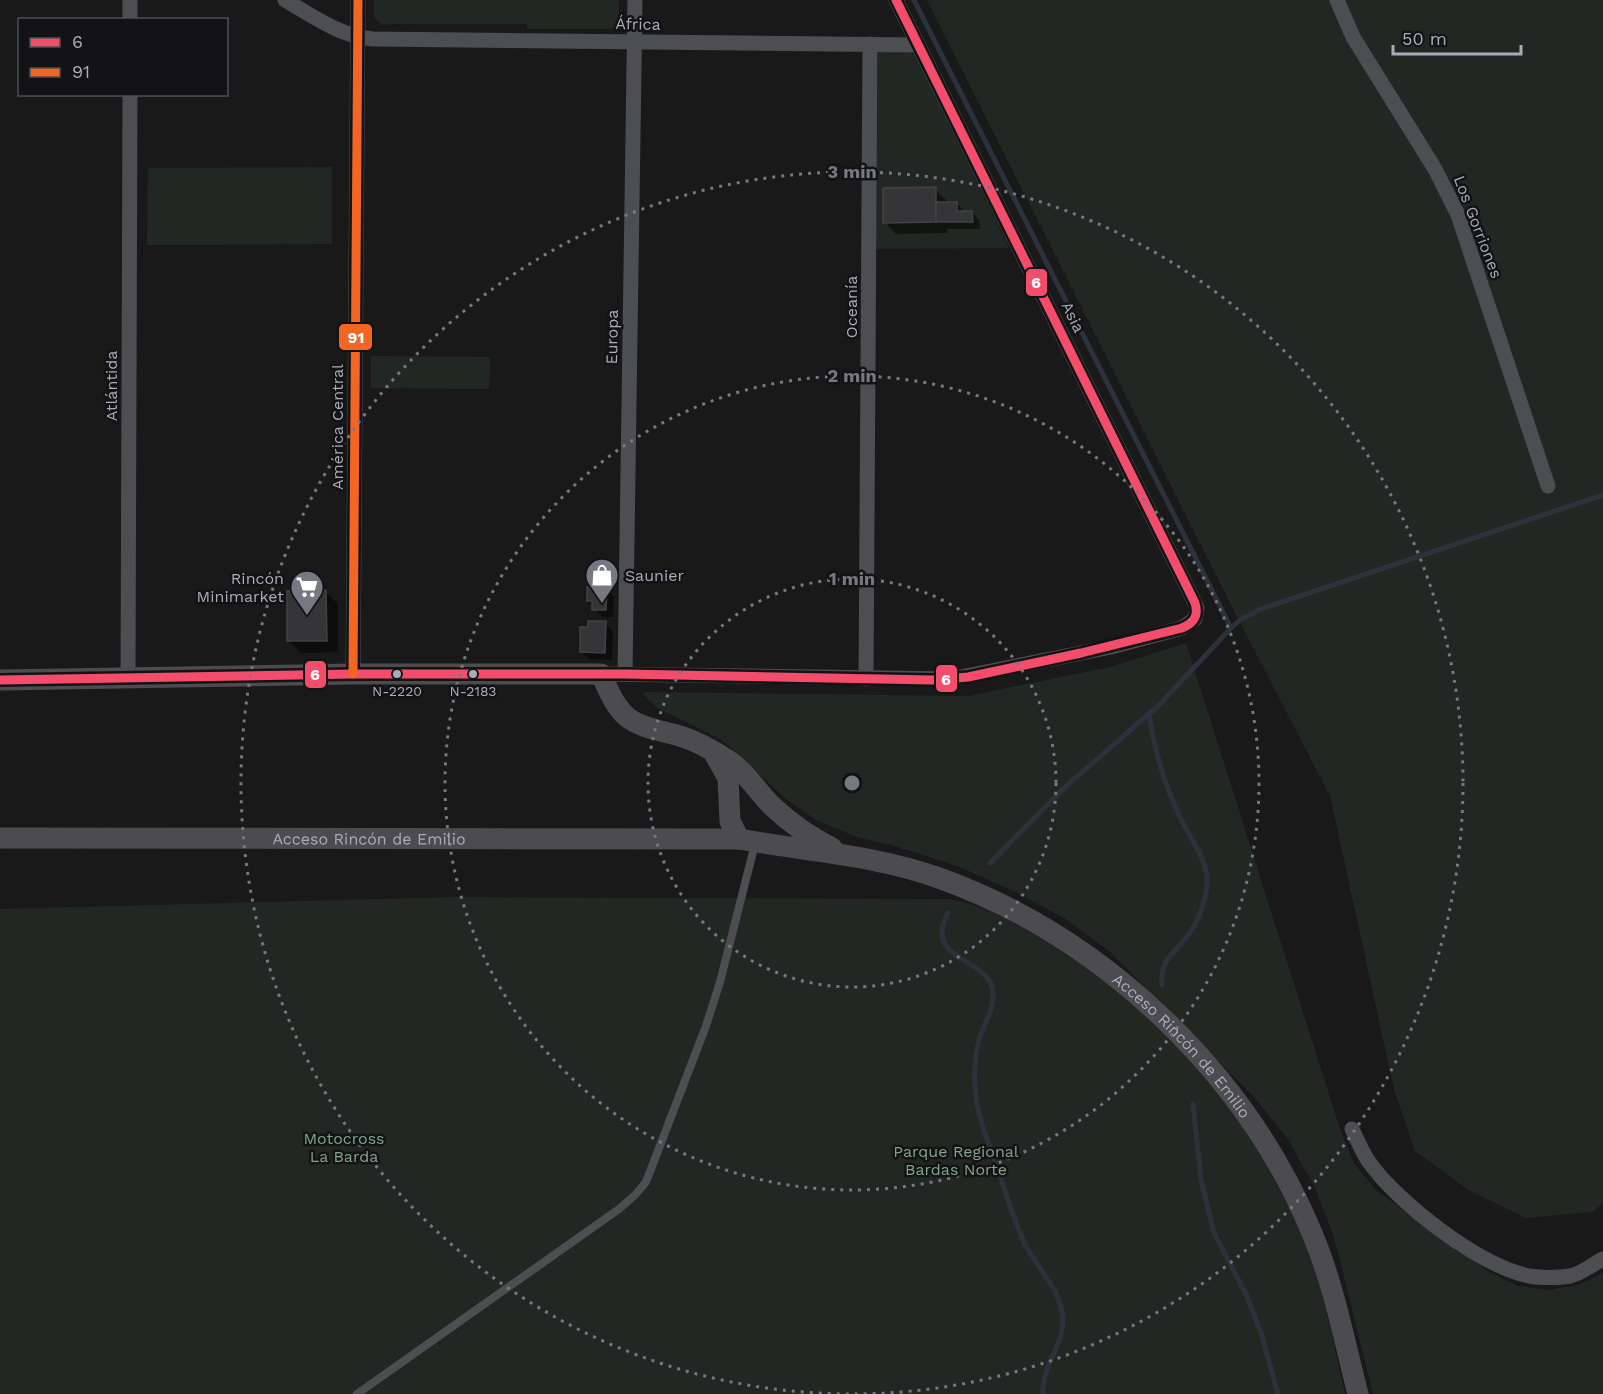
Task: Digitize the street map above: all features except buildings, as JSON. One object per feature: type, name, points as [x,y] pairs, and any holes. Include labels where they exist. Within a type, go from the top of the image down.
[{"type":"street","points":[[130,0],[130,18]]},
{"type":"street","points":[[285,0],[357,38]]},
{"type":"street","name":"América Central","points":[[353,674],[358,0]]},
{"type":"street","name":"Europa","points":[[625,674],[634,0]]},
{"type":"street","name":"Asia","points":[[866,679],[933,680],[968,677],[1122,644],[1182,628],[1196,619],[1197,608],[896,0]]},
{"type":"street","name":"Los Gorriones","points":[[1337,0],[1353,37],[1435,169],[1458,215],[1548,486]]},
{"type":"street","name":"África","points":[[357,38],[918,45]]},
{"type":"street","name":"Oceanía","points":[[866,679],[870,44]]},
{"type":"street","name":"Atlántida","points":[[128,677],[130,96]]},
{"type":"street","points":[[0,680],[353,674],[625,674],[866,679]]},
{"type":"street","name":"Acceso Rincón de Emilio","points":[[601,674],[612,698],[626,716],[634,722],[685,738],[711,750],[736,766],[786,818],[818,841],[843,854]]},
{"type":"street","points":[[711,750],[724,767],[728,778],[730,821],[747,840]]},
{"type":"street","name":"Acceso Rincón de Emilio","points":[[0,838],[747,840],[843,854],[938,877],[981,895],[1061,938],[1117,978],[1199,1055],[1263,1140],[1298,1201],[1324,1263],[1358,1394]]},
{"type":"street","points":[[1352,1129],[1368,1161],[1392,1188],[1458,1242],[1496,1264],[1530,1276],[1572,1276],[1603,1259]]},
{"type":"lane","points":[[357,1394],[619,1209],[635,1196],[646,1182],[720,982],[747,840]]},
{"type":"green space","points":[[374,0],[619,0],[619,19],[616,27],[608,29],[527,29],[527,24],[381,24],[374,18]]},
{"type":"green space","points":[[927,0],[1603,0],[1603,1204],[1592,1212],[1526,1218],[1470,1191],[1415,1151],[1394,1089],[1330,796],[1233,609]]},
{"type":"green space","points":[[878,52],[911,52],[917,58],[1009,248],[876,249]]},
{"type":"green space","points":[[332,167],[332,244],[147,245],[148,168]]},
{"type":"green space","points":[[371,356],[490,357],[489,389],[371,388]]},
{"type":"green space","points":[[1186,643],[1340,1129],[1353,1162],[1376,1190],[1489,1272],[1518,1286],[1548,1290],[1578,1285],[1603,1273],[1603,1394],[1373,1394],[1334,1237],[1316,1190],[1288,1139],[1253,1096],[1108,950],[1064,918],[1018,893],[957,866],[895,846],[857,837],[818,821],[787,800],[722,740],[658,708],[647,699],[643,692],[968,696],[1110,667]]},
{"type":"green space","points":[[453,897],[947,899],[981,908],[1035,935],[1110,984],[1144,1013],[1206,1078],[1234,1114],[1299,1226],[1321,1291],[1345,1394],[0,1394],[0,909]]},
{"type":"waterway","points":[[914,0],[1231,628]]},
{"type":"waterway","points":[[990,863],[1064,788],[1159,705],[1240,620],[1261,609],[1603,495]]},
{"type":"waterway","points":[[1149,714],[1164,778],[1179,815],[1200,854],[1207,878],[1206,894],[1198,918],[1186,938],[1165,964],[1162,985]]},
{"type":"waterway","points":[[948,913],[942,929],[943,941],[950,950],[981,972],[989,981],[993,992],[991,1011],[979,1040],[975,1063],[975,1087],[980,1119],[1021,1234],[1030,1253],[1056,1293],[1062,1312],[1061,1333],[1043,1383],[1043,1394]]},
{"type":"waterway","points":[[1193,1104],[1201,1180],[1214,1233],[1246,1294],[1261,1333],[1278,1394]]},
{"type":"transit line","name":"91","points":[[353,674],[358,0]]},
{"type":"transit line","name":"6","points":[[0,680],[353,674],[625,674],[933,680],[968,677],[1081,653],[1182,628],[1190,624],[1196,615],[1195,603],[896,0]]},
{"type":"place","name":"Saunier","points":[[602,604]]},
{"type":"place","name":"Rincón Minimarket","points":[[307,616]]},
{"type":"place","name":"N-2220","points":[[397,674]]},
{"type":"place","name":"N-2183","points":[[473,674]]},
{"type":"park label","name":"Motocross La Barda","points":[[344,1147]]},
{"type":"park label","name":"Parque Regional Bardas Norte","points":[[956,1160]]}]
